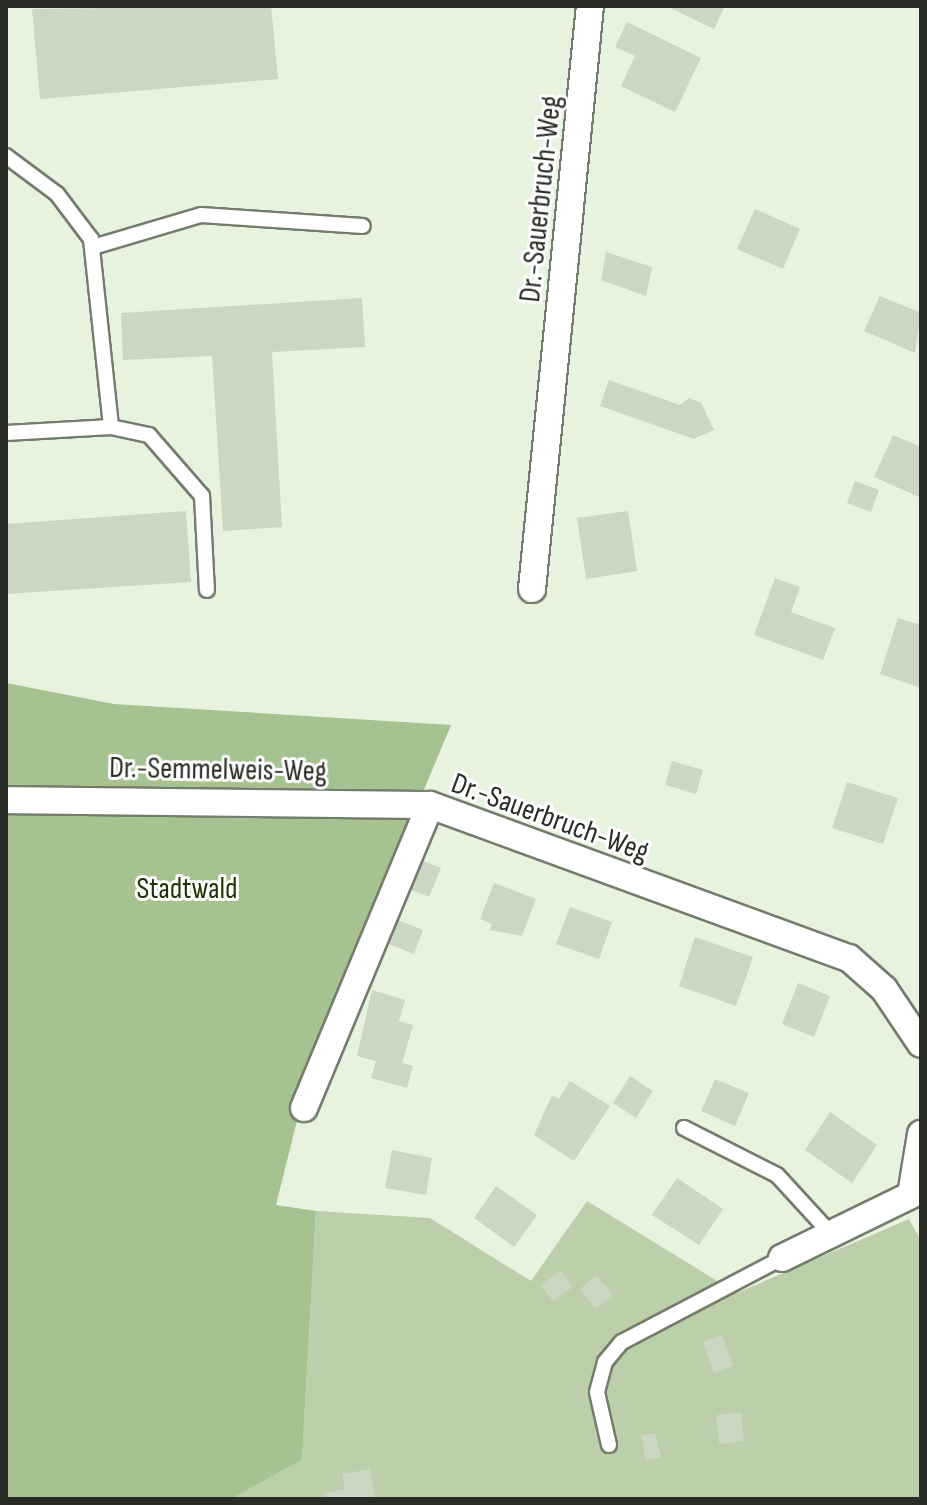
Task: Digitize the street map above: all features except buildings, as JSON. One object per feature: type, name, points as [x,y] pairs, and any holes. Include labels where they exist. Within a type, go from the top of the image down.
[{"type":"street","name":"Dr.-Sauerbruch-Weg","points":[[532,589],[590,6]]},
{"type":"street","name":"Dr.-Semmelweis-Weg","points":[[6,800],[430,805]]},
{"type":"street","name":"Dr.-Sauerbruch-Weg","points":[[304,1108],[430,805],[849,958],[884,989],[920,1039]]},
{"type":"street","points":[[782,1258],[911,1195],[921,1134]]},
{"type":"lane","points":[[6,156],[57,194],[93,247],[111,427]]},
{"type":"lane","points":[[93,247],[201,215],[363,226]]},
{"type":"lane","points":[[6,433],[111,427],[149,435],[202,496],[207,590]]},
{"type":"lane","points":[[684,1128],[756,1160],[832,1235]]},
{"type":"lane","points":[[609,1445],[597,1392],[605,1362],[622,1342],[782,1258]]},
{"type":"green space","name":"Stadtwald","points":[[6,683],[114,704],[451,725],[314,1053],[276,1205],[316,1211],[302,1460],[231,1499],[6,1499]]},
{"type":"green space","points":[[587,1201],[737,1293],[909,1219],[921,1241],[921,1499],[231,1499],[302,1460],[316,1211],[430,1218],[531,1281]]}]
